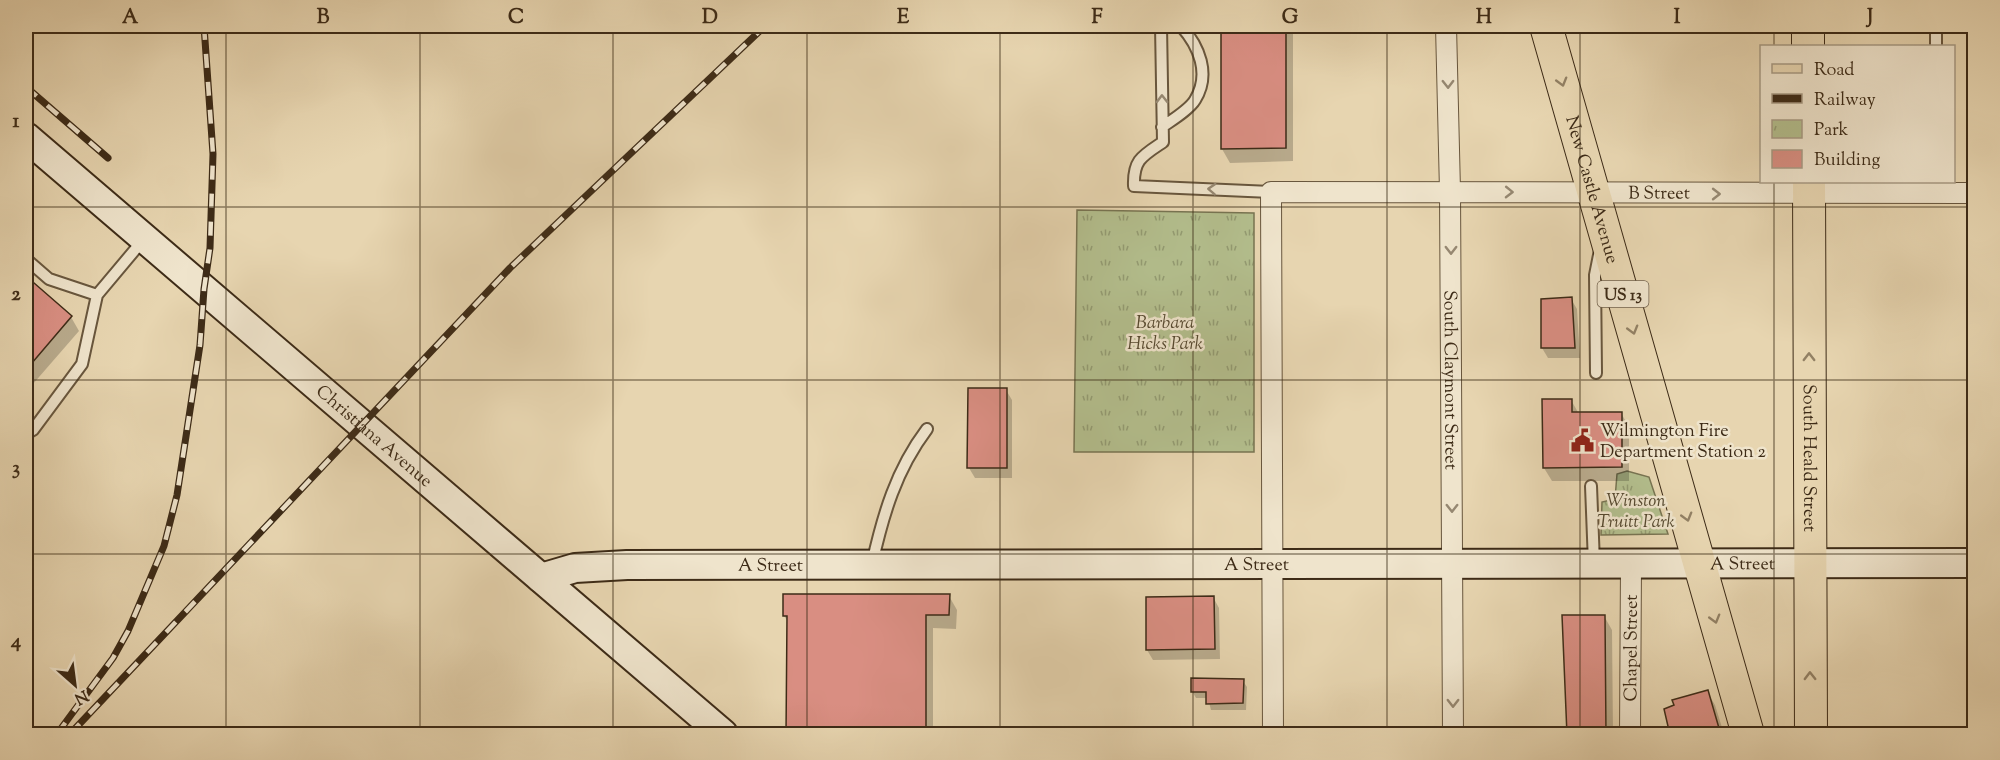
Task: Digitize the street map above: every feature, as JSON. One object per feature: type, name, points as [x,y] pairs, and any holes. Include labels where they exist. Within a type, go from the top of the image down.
[{"type":"main road","name":"New Castle Avenue","points":[[1546,26],[1698,563],[1748,730]]},
{"type":"main road","points":[[1808,26],[1808,45]]},
{"type":"main road","name":"South Heald Street","points":[[1809,188],[1811,735]]},
{"type":"street","name":"South Claymont Street","points":[[1446,26],[1450,191],[1453,735]]},
{"type":"street","name":"Christiana Avenue","points":[[26,137],[723,735]]},
{"type":"street","name":"B Street","points":[[1271,192],[1450,191],[1595,194],[1809,188],[1974,193]]},
{"type":"street","points":[[1271,192],[1273,735]]},
{"type":"street","name":"A Street","points":[[541,578],[575,568],[627,565],[1974,563]]},
{"type":"street","name":"Chapel Street","points":[[1630,735],[1631,564]]},
{"type":"lane","points":[[1161,26],[1163,142],[1142,156],[1133,170],[1134,186],[1271,192]]},
{"type":"lane","points":[[1162,128],[1195,102],[1201,85],[1201,59],[1194,41],[1181,26]]},
{"type":"lane","points":[[1936,45],[1936,26],[1942,26]]},
{"type":"lane","points":[[1596,373],[1594,275],[1604,229]]},
{"type":"lane","points":[[26,434],[33,430],[82,364],[96,296],[144,239]]},
{"type":"lane","points":[[26,259],[50,279],[96,296]]},
{"type":"lane","points":[[872,564],[882,518],[893,488],[914,447],[927,429]]},
{"type":"lane","points":[[1591,486],[1594,563]]},
{"type":"green space","name":"Barbara Hicks Park","points":[[1077,210],[1254,213],[1254,452],[1074,452]]},
{"type":"green space","name":"Winston Truitt Park","points":[[1627,471],[1649,477],[1668,534],[1601,535],[1602,502],[1615,499],[1617,474]]},
{"type":"building","points":[[1221,26],[1286,26],[1286,148],[1221,149]]},
{"type":"building","points":[[26,276],[72,316],[26,370]]},
{"type":"building","points":[[1572,297],[1575,348],[1541,348],[1541,299]]},
{"type":"building","points":[[968,388],[1007,388],[1007,468],[967,468]]},
{"type":"building","name":"Wilmington Fire Department Station 2","points":[[1542,399],[1572,399],[1572,412],[1622,412],[1622,467],[1543,468]]},
{"type":"building","points":[[783,594],[950,594],[949,615],[926,615],[926,735],[786,735],[787,616],[783,616]]},
{"type":"building","points":[[1214,596],[1215,649],[1146,650],[1146,597]]},
{"type":"building","points":[[1562,615],[1605,615],[1606,735],[1567,735]]},
{"type":"building","points":[[1191,678],[1244,679],[1243,703],[1206,704],[1206,692],[1191,692]]},
{"type":"building","points":[[1708,690],[1721,735],[1670,735],[1664,709],[1674,705],[1672,700]]},
{"type":"railway","points":[[57,734],[113,658],[128,631],[164,546],[177,495],[200,345],[210,248],[213,154],[204,26]]},
{"type":"railway","points":[[70,734],[510,268],[765,26]]},
{"type":"railway","points":[[26,87],[108,158]]},
{"type":"place","name":"Wilmington Fire Department Station 2","points":[[1582,440]]}]
